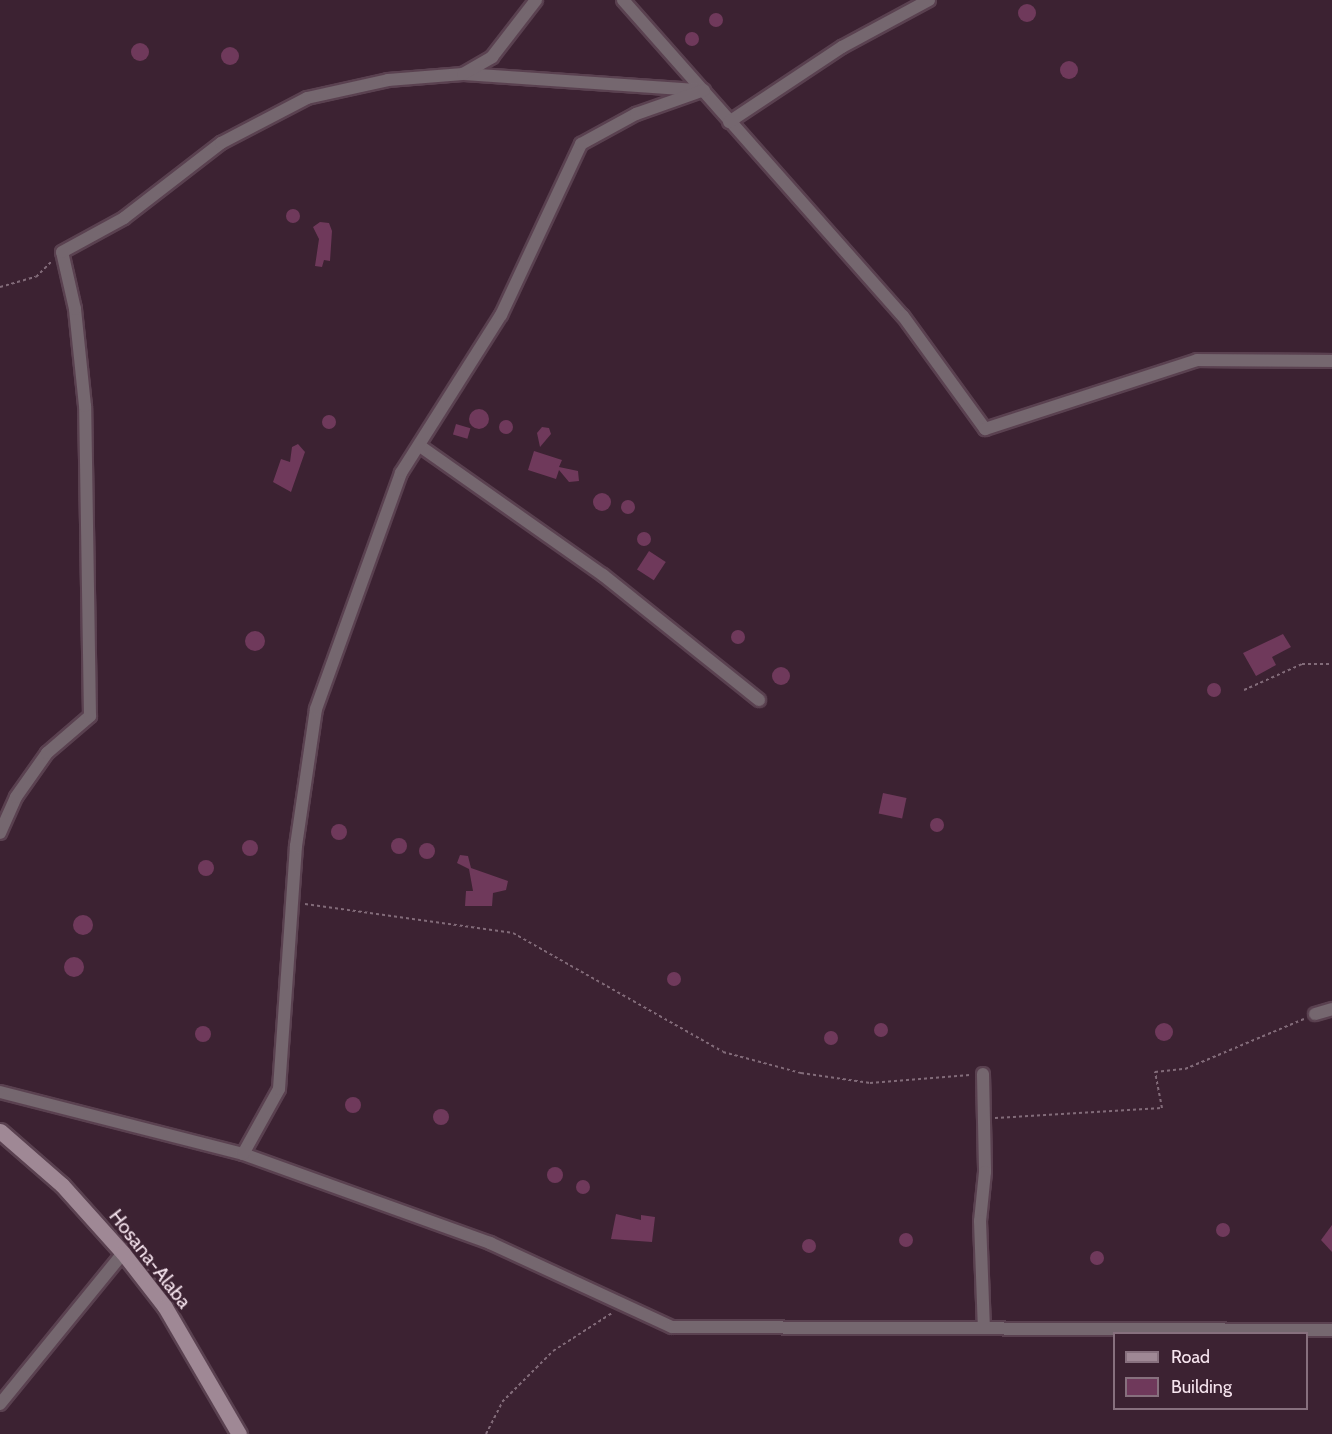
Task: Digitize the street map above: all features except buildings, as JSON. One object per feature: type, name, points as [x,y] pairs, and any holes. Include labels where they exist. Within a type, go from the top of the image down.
[{"type":"main road","name":"Hosana-Alaba","points":[[0,1131],[62,1185],[123,1253],[165,1307],[239,1434]]},
{"type":"street","points":[[463,74],[492,57],[536,0]]},
{"type":"street","points":[[623,0],[903,316],[985,429],[1197,360],[1332,361]]},
{"type":"street","points":[[729,122],[842,47],[929,0]]},
{"type":"street","points":[[0,833],[16,797],[47,753],[90,716],[85,406],[75,309],[62,252],[124,218],[221,143],[307,98],[388,80],[463,74],[704,90]]},
{"type":"street","points":[[243,1154],[279,1089],[296,846],[316,709],[401,473],[501,315],[582,144],[636,114],[704,90]]},
{"type":"street","points":[[420,446],[603,575],[759,700]]},
{"type":"street","points":[[1315,1014],[1332,1009]]},
{"type":"street","points":[[983,1074],[985,1172],[980,1221],[984,1328]]},
{"type":"street","points":[[0,1092],[243,1154],[490,1243],[672,1327],[1332,1330]]},
{"type":"street","points":[[0,1404],[123,1253]]},
{"type":"path","points":[[0,287],[36,277],[62,252]]},
{"type":"path","points":[[1244,690],[1302,664],[1332,664]]},
{"type":"path","points":[[293,902],[513,933],[723,1052],[801,1073],[870,1083],[983,1074]]},
{"type":"path","points":[[984,1119],[1162,1108],[1155,1072],[1185,1069],[1315,1014]]},
{"type":"path","points":[[486,1434],[502,1401],[553,1351],[624,1305]]}]
